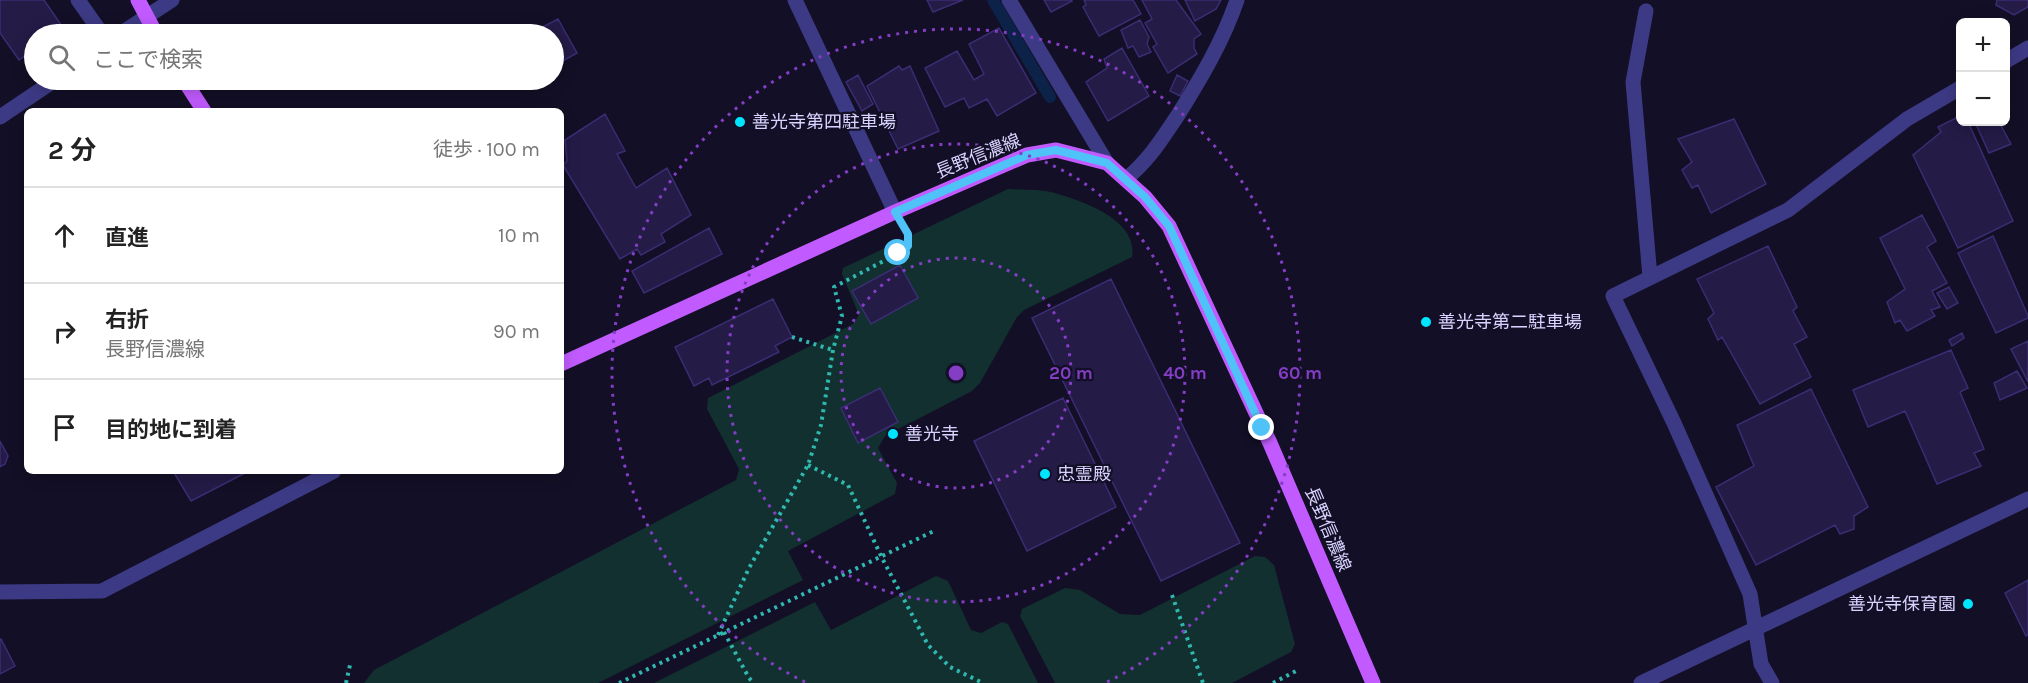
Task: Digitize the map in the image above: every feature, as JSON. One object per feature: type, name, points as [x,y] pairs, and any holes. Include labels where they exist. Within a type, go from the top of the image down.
[{"type":"main road","points":[[138,0],[150,24]]},
{"type":"main road","points":[[190,90],[202,108]]},
{"type":"main road","name":"長野信濃線","points":[[564,363],[895,212],[1027,155],[1056,150],[1107,163],[1145,197],[1169,226],[1270,443],[1373,683]]},
{"type":"street","points":[[78,0],[95,24]]},
{"type":"street","points":[[135,24],[172,0]]},
{"type":"street","points":[[795,0],[895,212]]},
{"type":"street","points":[[1010,0],[1107,163]]},
{"type":"street","points":[[1126,179],[1153,153],[1202,78],[1228,25],[1237,0]]},
{"type":"street","points":[[1646,11],[1633,82],[1650,277]]},
{"type":"street","points":[[2010,59],[2028,48]]},
{"type":"street","points":[[1772,683],[1761,663],[1750,594],[1674,423],[1613,296],[1788,210],[1907,119],[1956,89]]},
{"type":"street","points":[[0,117],[40,90]]},
{"type":"street","points":[[0,592],[102,591],[328,474]]},
{"type":"street","points":[[1641,683],[2028,499]]},
{"type":"path","points":[[718,635],[749,568],[808,465],[821,424],[833,350],[842,316],[834,287],[908,246],[908,234],[895,212]]},
{"type":"path","points":[[792,337],[833,350]]},
{"type":"path","points":[[808,465],[848,485],[882,558],[928,645],[950,667],[983,683]]},
{"type":"path","points":[[620,683],[936,530]]},
{"type":"path","points":[[1172,595],[1203,683]]},
{"type":"path","points":[[724,632],[754,683]]},
{"type":"path","points":[[346,683],[350,665]]},
{"type":"path","points":[[1273,683],[1296,670]]},
{"type":"green space","points":[[1008,189],[1051,192],[1077,200],[1105,213],[1126,232],[1132,244],[1132,257],[1024,310],[1017,317],[980,383],[972,391],[885,436],[878,448],[897,483],[895,494],[788,551],[803,580],[598,683],[364,683],[374,670],[736,480],[739,469],[707,409],[708,398],[853,324],[859,315],[842,274],[843,268]]},
{"type":"green space","points":[[1255,556],[1265,557],[1274,565],[1295,644],[1291,652],[1232,683],[1055,683],[1020,616],[1022,609],[1065,588],[1080,590],[1120,614],[1140,615]]},
{"type":"green space","points":[[936,576],[948,581],[971,630],[981,633],[1002,622],[1008,624],[1038,683],[654,683],[815,602],[831,630]]},
{"type":"building","points":[[0,0],[44,0],[61,24],[24,24],[24,56],[19,60],[0,33]]},
{"type":"building","points":[[927,0],[963,0],[933,12]]},
{"type":"building","points":[[1044,0],[1071,0],[1072,1],[1051,12]]},
{"type":"building","points":[[1084,0],[1133,0],[1141,14],[1099,36],[1083,7],[1086,5]]},
{"type":"building","points":[[1142,0],[1176,0],[1201,34],[1194,39],[1197,54],[1168,73],[1153,47],[1157,44],[1145,23],[1152,19]]},
{"type":"building","points":[[1185,0],[1221,0],[1216,9],[1195,21]]},
{"type":"building","points":[[1997,0],[2028,0],[2028,7],[2014,15],[1996,5]]},
{"type":"building","points":[[558,19],[561,24],[548,24]]},
{"type":"building","points":[[1140,20],[1149,37],[1147,44],[1151,52],[1139,57],[1133,46],[1128,48],[1121,30]]},
{"type":"building","points":[[999,28],[1036,93],[997,116],[987,99],[969,108],[964,98],[945,107],[925,68],[957,51],[974,80],[984,74],[969,44]]},
{"type":"building","points":[[564,30],[577,53],[564,60]]},
{"type":"building","points":[[1122,48],[1149,96],[1108,121],[1086,82],[1107,68],[1104,59]]},
{"type":"building","points":[[899,66],[902,70],[910,66],[939,131],[898,149],[867,86]]},
{"type":"building","points":[[858,75],[873,104],[862,111],[846,82]]},
{"type":"building","points":[[1177,75],[1188,81],[1180,96],[1170,91]]},
{"type":"building","points":[[605,114],[625,151],[617,154],[636,188],[667,168],[691,215],[661,234],[665,242],[641,255],[637,249],[620,259],[564,167],[567,161],[565,140]]},
{"type":"building","points":[[1956,118],[1956,126],[1970,126],[2013,221],[1958,248],[1913,155],[1941,132],[1938,127]]},
{"type":"building","points":[[1734,119],[1766,184],[1711,213],[1698,185],[1692,188],[1682,170],[1692,162],[1678,139]]},
{"type":"building","points":[[1977,126],[2001,126],[2011,144],[1989,153]]},
{"type":"building","points":[[1922,215],[1936,241],[1927,247],[1947,283],[1932,291],[1940,307],[1931,310],[1935,316],[1907,331],[1900,320],[1895,323],[1887,302],[1905,289],[1880,238]]},
{"type":"building","points":[[709,228],[722,254],[644,293],[632,271]]},
{"type":"building","points":[[1993,236],[2028,316],[1996,333],[1958,253]]},
{"type":"building","points":[[1768,246],[1797,307],[1793,311],[1807,337],[1794,344],[1811,377],[1760,404],[1722,337],[1718,340],[1708,319],[1714,313],[1697,279]]},
{"type":"building","points":[[900,265],[918,298],[871,324],[852,291]]},
{"type":"building","points":[[1111,279],[1240,543],[1161,581],[1032,318]]},
{"type":"building","points":[[1949,287],[1958,303],[1947,309],[1937,293]]},
{"type":"building","points":[[773,299],[792,337],[775,346],[779,352],[712,385],[709,378],[694,386],[675,347]]},
{"type":"building","points":[[1962,333],[1964,338],[1952,346],[1949,340]]},
{"type":"building","points":[[2028,341],[2028,382],[2011,349]]},
{"type":"building","points":[[1951,350],[1968,388],[1960,392],[1984,449],[1974,453],[1981,466],[1937,484],[1905,411],[1868,427],[1853,390]]},
{"type":"building","points":[[2017,371],[2027,388],[2000,400],[1994,383]]},
{"type":"building","points":[[880,388],[898,422],[858,443],[841,408]]},
{"type":"building","points":[[1811,389],[1868,507],[1854,516],[1854,529],[1840,534],[1835,525],[1756,565],[1716,487],[1754,466],[1737,425]]},
{"type":"building","name":"忠霊殿","points":[[1063,398],[1116,507],[1027,551],[974,441]]},
{"type":"building","points":[[0,441],[8,456],[5,464],[0,467]]},
{"type":"building","points":[[175,474],[243,474],[191,501]]},
{"type":"building","points":[[2028,580],[2028,635],[2026,636],[2005,593]]},
{"type":"building","points":[[0,640],[15,666],[0,674]]},
{"type":"waterway","points":[[993,0],[1050,97]]},
{"type":"place","name":"善光寺第四駐車場","points":[[740,122]]},
{"type":"place","name":"善光寺第二駐車場","points":[[1426,322]]},
{"type":"place","name":"善光寺","points":[[893,434]]},
{"type":"place","name":"忠霊殿","points":[[1045,474]]},
{"type":"place","name":"善光寺保育園","points":[[1968,604]]},
{"type":"route","points":[[898,253],[908,246],[908,234],[895,212],[1027,155],[1056,150],[1107,163],[1145,197],[1169,226],[1262,428]]}]
